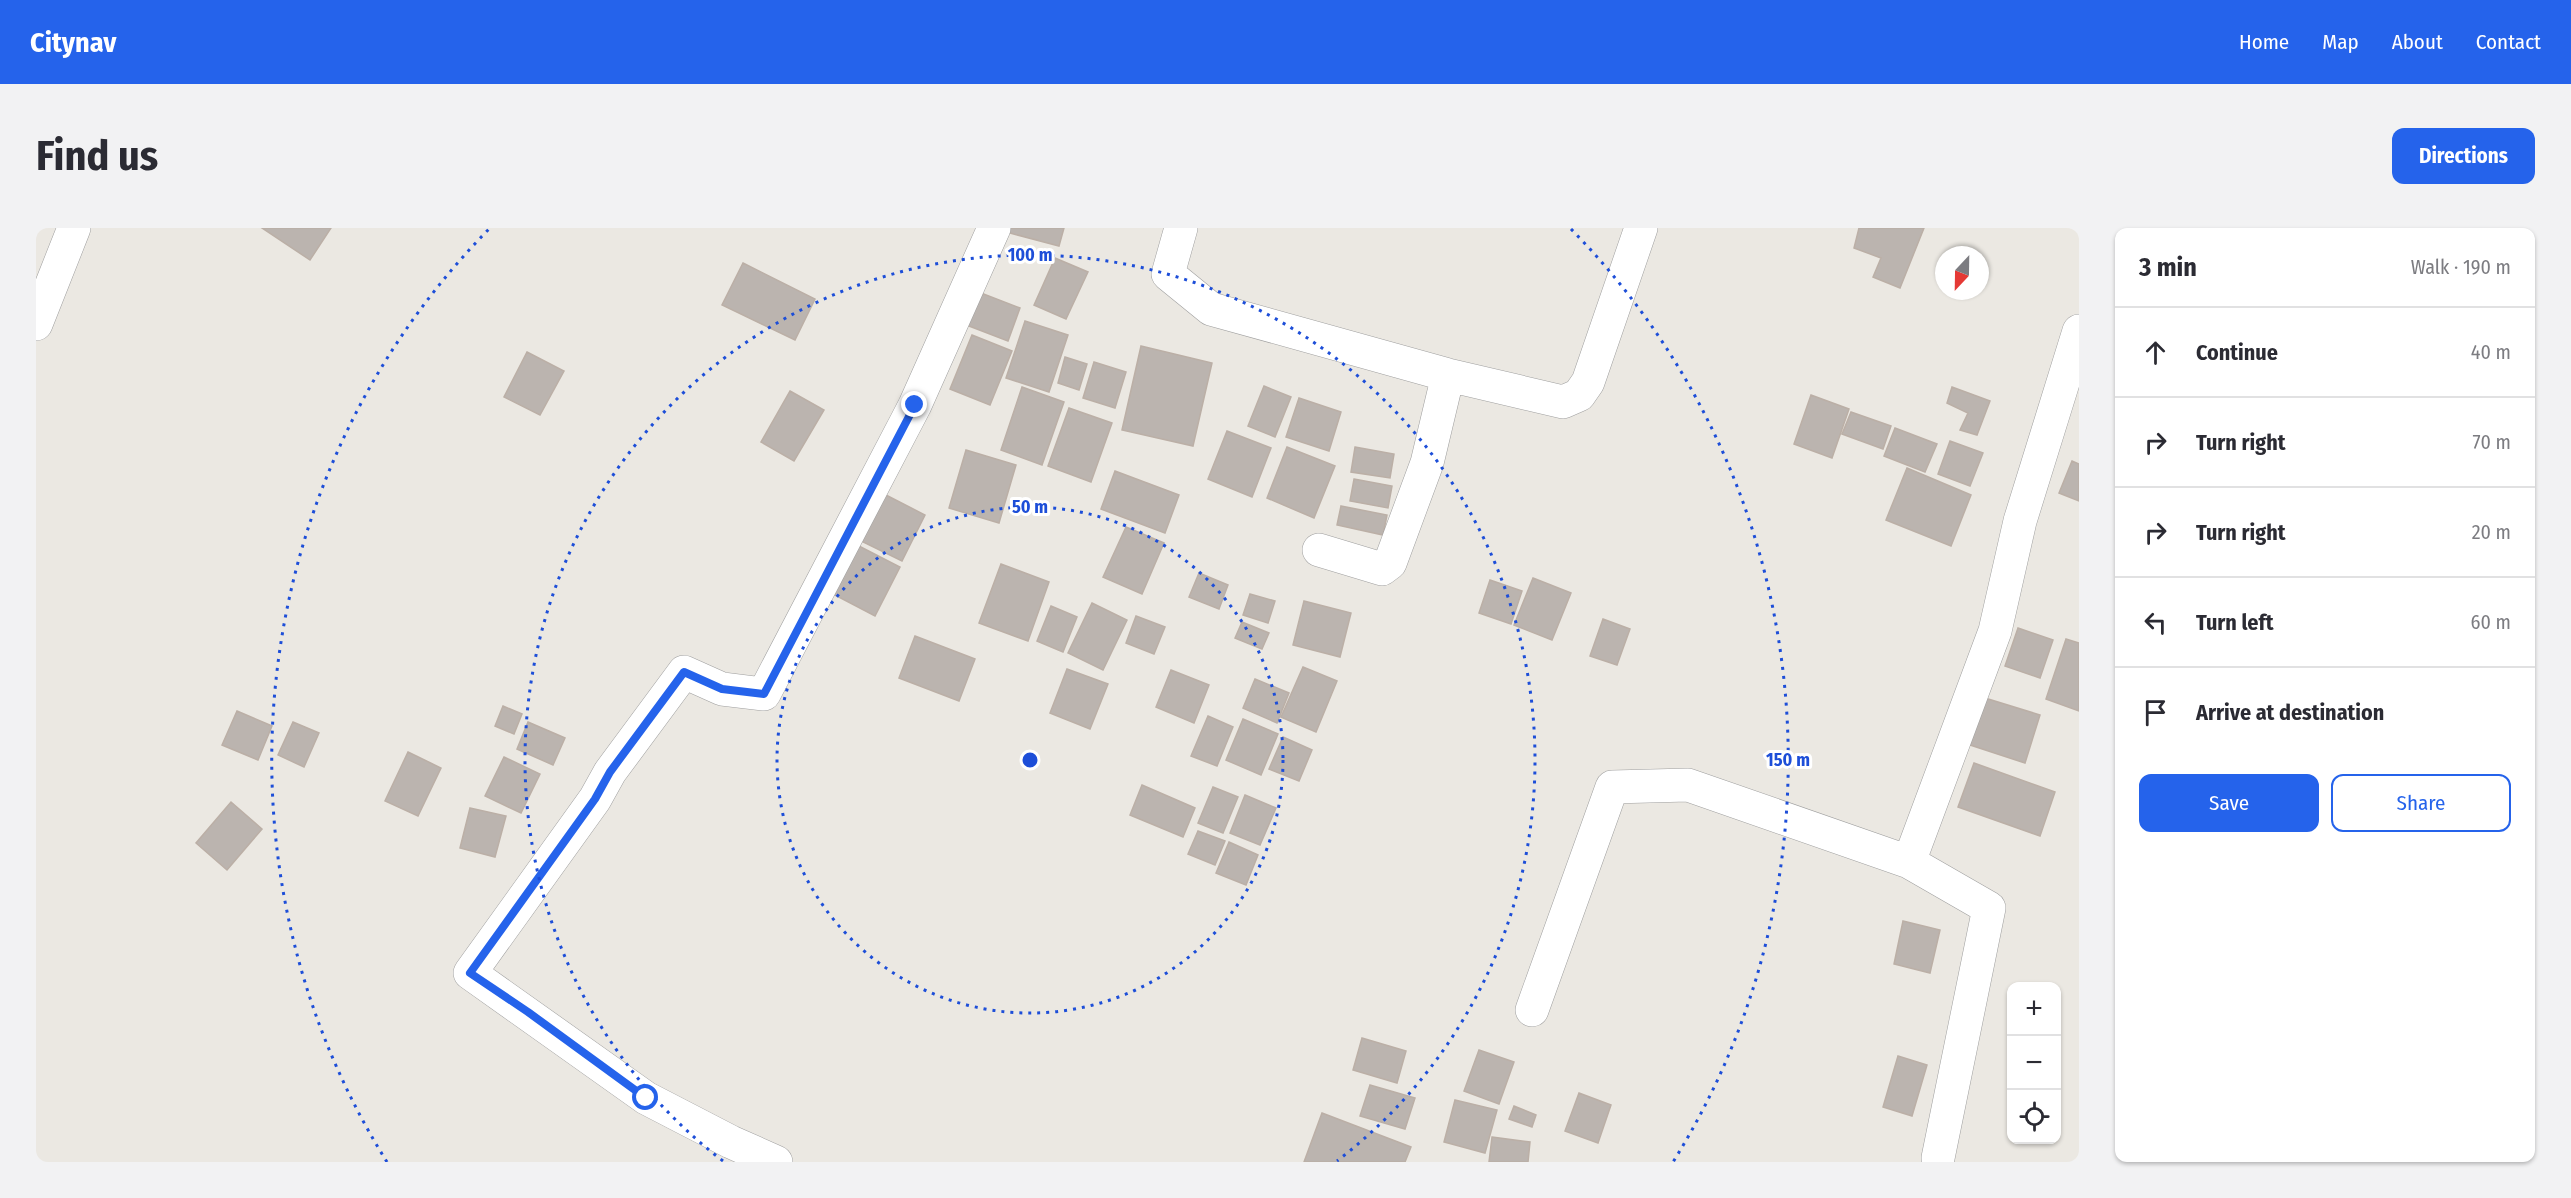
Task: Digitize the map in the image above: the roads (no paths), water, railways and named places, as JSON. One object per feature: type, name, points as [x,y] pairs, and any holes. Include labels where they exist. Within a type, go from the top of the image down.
[{"type":"street","points":[[36,324],[74,228]]},
{"type":"street","points":[[776,1162],[730,1142],[646,1098],[470,973],[588,808],[610,772],[684,672],[722,689],[764,694],[915,405],[994,228]]},
{"type":"street","points":[[1181,228],[1168,274],[1211,309],[1448,375],[1563,402],[1579,395],[1588,382],[1641,228]]},
{"type":"street","points":[[1909,862],[1995,631],[2020,521],[2079,331]]},
{"type":"street","points":[[1319,550],[1382,569],[1390,563],[1427,463],[1448,375]]},
{"type":"street","points":[[1532,1010],[1612,787],[1688,785],[1909,862],[1989,908],[1938,1158]]}]
